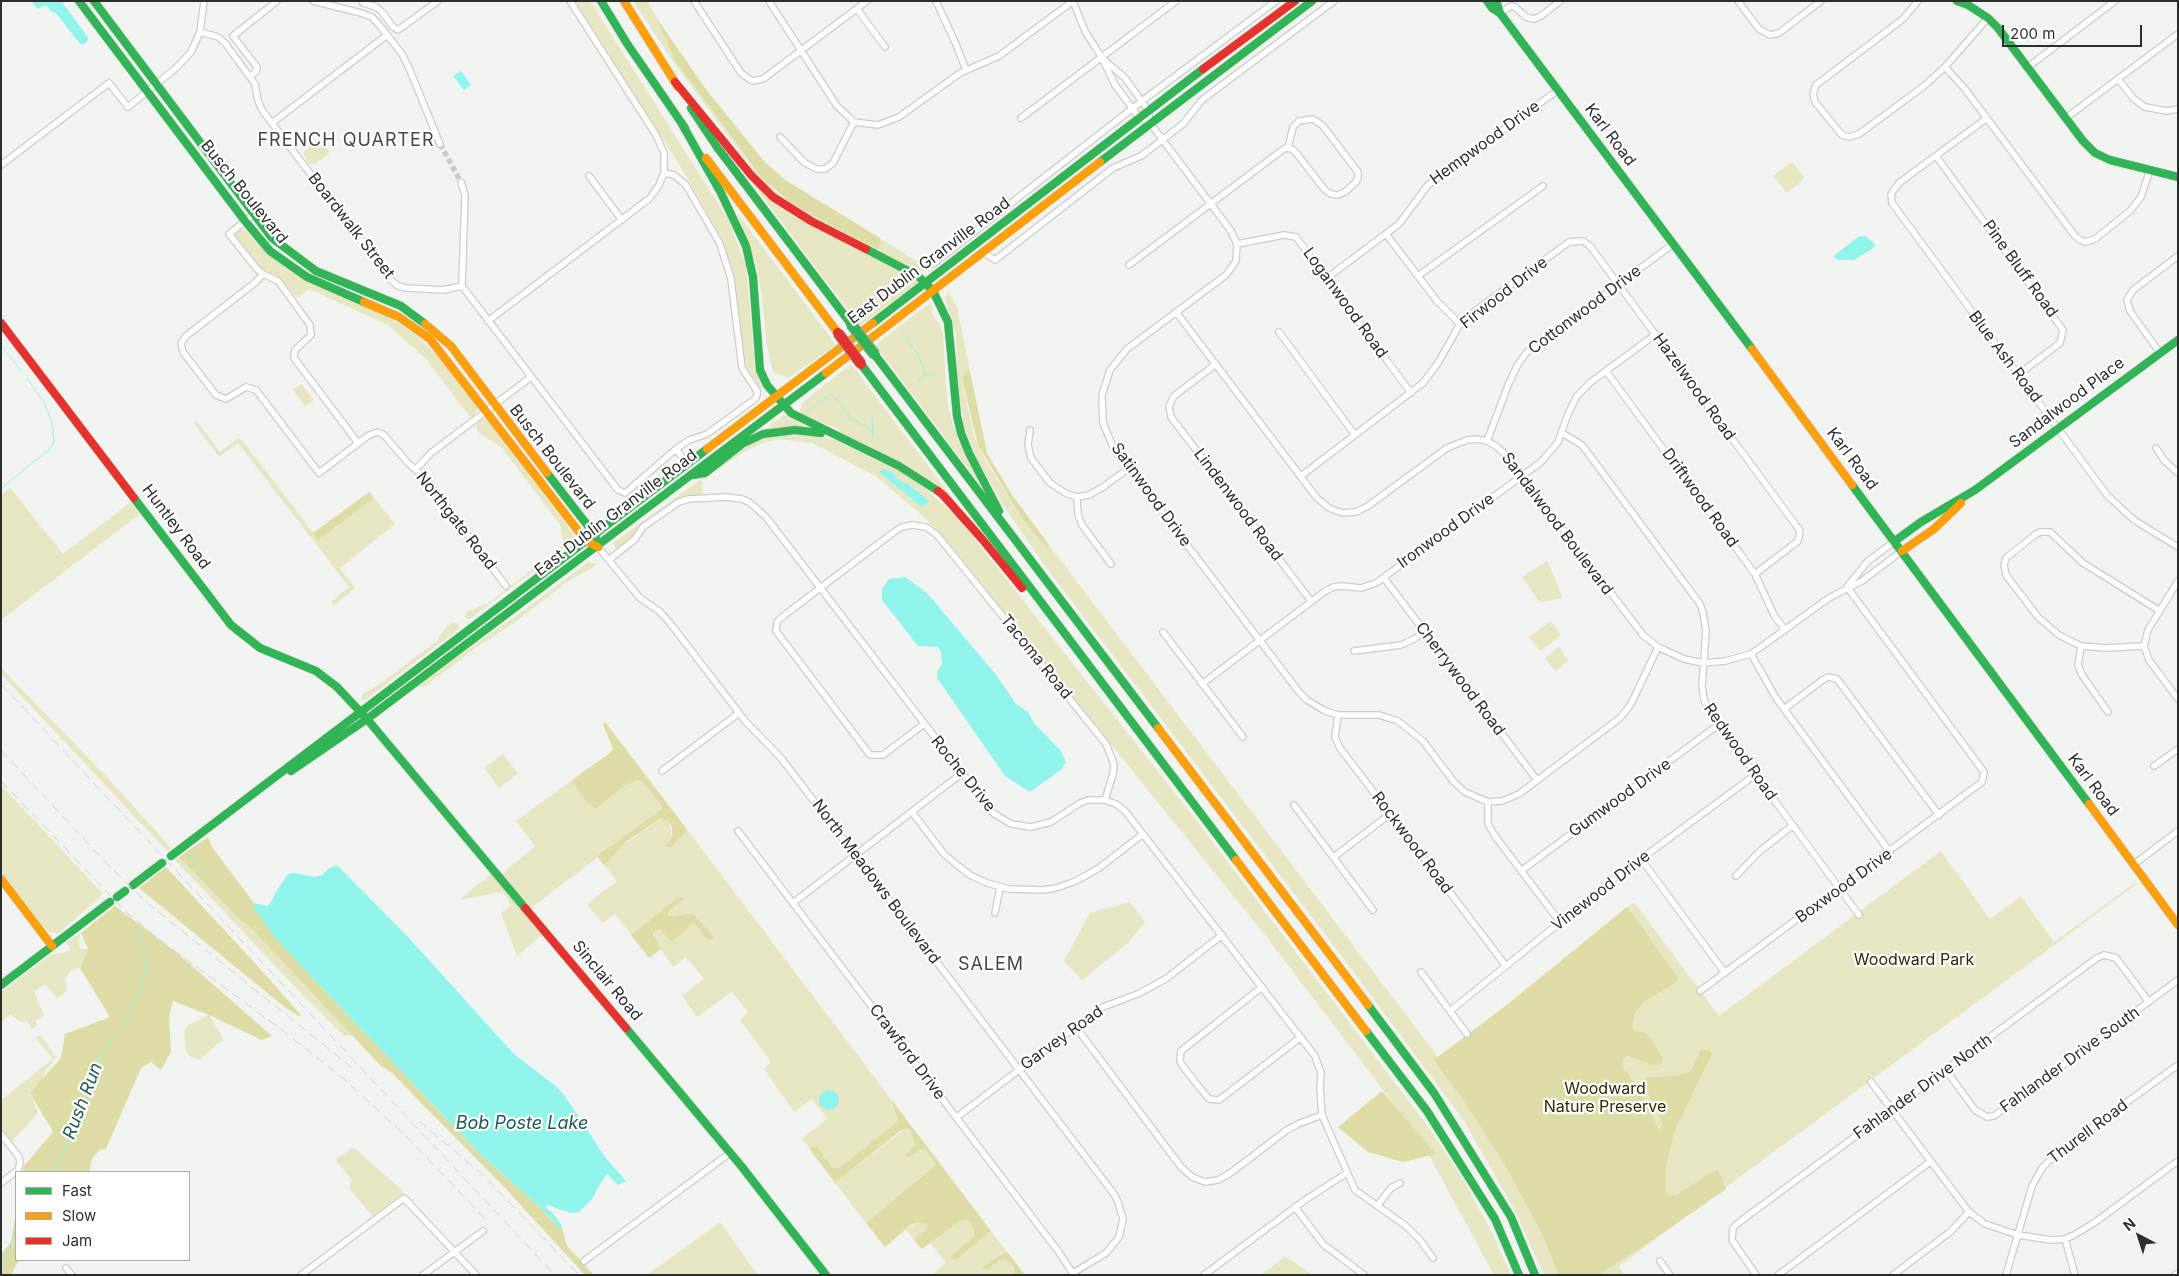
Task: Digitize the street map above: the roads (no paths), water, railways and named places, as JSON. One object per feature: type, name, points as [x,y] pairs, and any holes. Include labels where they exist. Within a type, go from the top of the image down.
[{"type":"main road","name":"Busch Boulevard","points":[[79,1],[146,91],[249,218],[282,248],[316,271],[401,306],[426,323],[450,346],[490,408],[598,547]]},
{"type":"main road","name":"Busch Boulevard","points":[[94,1],[156,82],[249,218]]},
{"type":"main road","points":[[601,1],[628,45],[682,124],[1070,642],[1427,1111],[1494,1219],[1519,1275]]},
{"type":"main road","points":[[624,1],[717,147],[1434,1094],[1511,1217],[1535,1275]]},
{"type":"main road","name":"East Dublin Granville Road","points":[[363,715],[775,396],[926,283],[1043,186],[1139,118],[1295,1]]},
{"type":"main road","name":"East Dublin Granville Road","points":[[171,856],[260,789],[598,547],[984,253],[1064,188],[1312,1]]},
{"type":"main road","name":"Karl Road","points":[[1487,1],[1492,8],[1500,13]]},
{"type":"main road","name":"Karl Road","points":[[1496,1],[1500,13],[1716,300],[2178,925]]},
{"type":"main road","points":[[1957,1],[1968,5],[1988,18],[2088,146],[2102,158],[2178,177]]},
{"type":"main road","points":[[675,82],[751,175],[773,197],[811,221],[902,267],[926,283],[933,292],[948,322],[957,416],[961,433],[982,479],[1017,543]]},
{"type":"main road","points":[[682,124],[725,202],[746,246],[752,277],[756,348],[760,370],[775,396],[783,406],[799,418],[899,466],[943,495],[1070,642]]},
{"type":"main road","name":"Huntley Road","points":[[1,323],[231,624],[244,637],[260,648],[325,676],[363,715]]},
{"type":"main road","name":"Sandalwood Place","points":[[1894,541],[1921,522],[1975,490],[2178,340]]},
{"type":"main road","points":[[693,475],[705,472],[742,444],[763,434],[795,430],[836,437]]},
{"type":"main road","name":"Sandalwood Place","points":[[1902,551],[1934,529],[1975,490]]},
{"type":"main road","name":"Sinclair Road","points":[[363,715],[730,1153],[826,1275]]},
{"type":"main road","points":[[1,985],[162,863]]},
{"type":"main road","points":[[1,879],[52,946]]},
{"type":"street","points":[[1,165],[109,84],[128,107],[185,60],[200,32],[204,1]]},
{"type":"street","points":[[250,76],[256,72],[257,67],[233,36],[277,1]]},
{"type":"street","points":[[313,1],[361,12],[372,17],[388,35],[402,54],[414,77],[440,144]]},
{"type":"street","points":[[361,12],[363,2],[376,7],[393,27],[398,30],[438,1]]},
{"type":"street","points":[[488,321],[650,198],[659,186],[664,173],[664,153],[656,136],[570,1]]},
{"type":"street","points":[[694,1],[741,73],[752,81],[763,79],[866,1]]},
{"type":"street","points":[[769,1],[837,106],[854,122],[878,125],[899,117],[947,81],[966,70],[991,61],[1073,1],[1085,30],[1102,58],[1115,85],[1139,118],[1150,123],[1163,139],[1231,231],[1237,244]]},
{"type":"street","points":[[936,1],[956,42],[966,70]]},
{"type":"street","points":[[1021,118],[1176,1]]},
{"type":"street","name":"East Dublin Granville Road","points":[[933,264],[1043,186],[1142,101],[1276,1]]},
{"type":"street","name":"East Dublin Granville Road","points":[[984,253],[995,260],[1113,168],[1142,156],[1184,124],[1202,100],[1334,1]]},
{"type":"street","points":[[1500,13],[1511,6],[1526,17],[1534,19],[1541,16],[1560,1]]},
{"type":"street","points":[[1738,1],[1759,29],[1770,35],[1779,33],[1821,1]]},
{"type":"street","points":[[1918,1],[1903,19],[1819,81],[1814,90],[1815,102],[1842,135],[1849,137],[1859,134],[1924,86],[1945,67],[1988,18]]},
{"type":"street","points":[[2028,67],[2115,1]]},
{"type":"street","points":[[857,9],[885,47]]},
{"type":"street","name":"Boardwalk Street","points":[[200,32],[218,37],[225,43],[255,84],[258,101],[272,123],[391,280],[398,286],[443,290],[462,286]]},
{"type":"street","points":[[2066,118],[2178,34]]},
{"type":"street","points":[[272,123],[388,35]]},
{"type":"street","points":[[1102,58],[1125,78],[1142,101],[1148,110],[1150,123]]},
{"type":"street","points":[[1945,67],[1965,89],[2075,236],[2086,242],[2095,239],[2130,211],[2141,197],[2150,170]]},
{"type":"street","points":[[2118,79],[2134,99],[2146,107],[2166,111],[2178,109]]},
{"type":"street","name":"Hempwood Drive","points":[[1326,278],[1399,224],[1428,185],[1558,90]]},
{"type":"street","points":[[1129,265],[1281,150],[1288,148],[1297,154],[1325,190],[1331,194],[1338,195],[1356,182],[1358,172],[1319,122],[1306,118],[1299,121],[1293,127],[1288,148]]},
{"type":"street","points":[[1936,156],[1987,118]]},
{"type":"street","points":[[780,138],[805,164],[816,170],[825,169],[833,163],[854,122]]},
{"type":"street","name":"Blue Ash Road","points":[[1936,156],[1899,183],[1891,194],[1894,206],[2115,504],[2134,520],[2178,547]]},
{"type":"street","name":"Pine Bluff Road","points":[[1936,156],[2063,330],[2060,343],[2018,374]]},
{"type":"street","name":"East Dublin Granville Road","points":[[531,377],[621,492],[628,492],[676,448],[689,440],[707,434],[755,399],[757,391],[742,368],[731,279],[720,244],[686,185],[674,175],[664,173]]},
{"type":"street","points":[[588,176],[622,220]]},
{"type":"street","points":[[416,469],[431,453],[531,377],[462,286],[465,195],[461,182]]},
{"type":"street","points":[[1418,276],[1543,186]]},
{"type":"street","points":[[249,218],[229,234],[263,274],[278,282],[310,325],[311,335],[296,348],[294,358],[358,443]]},
{"type":"street","points":[[1386,234],[1437,301],[1460,324]]},
{"type":"street","name":"Loganwood Road","points":[[1237,244],[1290,235],[1300,241],[1411,393]]},
{"type":"street","name":"Hazelwood Road","points":[[1583,241],[1590,246],[1656,334],[1798,528],[1800,536],[1798,541],[1755,574]]},
{"type":"street","name":"Firwood Drive","points":[[1301,476],[1423,384],[1438,363],[1460,324],[1475,311],[1570,242],[1583,241]]},
{"type":"street","name":"Satinwood Drive","points":[[1237,244],[1236,261],[1226,275],[1127,349],[1110,370],[1102,395],[1103,423],[1114,449],[1307,700],[1325,711],[1338,714],[1379,715],[1398,721],[1423,742],[1454,782],[1465,792],[1488,802]]},
{"type":"street","name":"Cottonwood Drive","points":[[1487,441],[1509,383],[1526,353],[1673,244]]},
{"type":"street","points":[[2160,353],[2130,311],[2127,300],[2133,290],[2178,256]]},
{"type":"street","name":"Northgate Road","points":[[263,274],[256,282],[186,336],[181,343],[184,352],[218,397],[228,398],[246,387],[256,390],[319,473],[371,433],[381,433],[408,463],[426,479],[506,586]]},
{"type":"street","name":"Sandalwood Boulevard","points":[[1176,312],[1318,498],[1329,508],[1343,513],[1356,512],[1368,506],[1447,448],[1467,440],[1487,441],[1496,446],[1521,476],[1632,622],[1658,647],[1684,659],[1703,663]]},
{"type":"street","points":[[1279,332],[1355,435]]},
{"type":"street","name":"Ironwood Drive","points":[[1202,684],[1311,601],[1333,587],[1361,588],[1372,585],[1384,578],[1547,456],[1562,434],[1568,414],[1577,396],[1591,382],[1656,334]]},
{"type":"street","name":"Lindenwood Road","points":[[1216,364],[1174,396],[1169,406],[1171,417],[1311,601]]},
{"type":"street","name":"Driftwood Road","points":[[1606,371],[1755,574],[1774,615],[1785,630]]},
{"type":"street","points":[[1030,430],[1028,445],[1031,458],[1038,468],[1056,488],[1077,497],[1089,495],[1099,490],[1128,468]]},
{"type":"street","name":"Redwood Road","points":[[1562,434],[1582,445],[1700,604],[1704,613],[1706,631],[1702,686],[1704,700],[1718,725],[1859,915]]},
{"type":"street","name":"East Dublin Granville Road","points":[[676,448],[688,464]]},
{"type":"street","points":[[2156,448],[2164,460],[2178,473]]},
{"type":"street","name":"Roche Drive","points":[[610,559],[634,540],[643,527],[680,502],[689,499],[726,497],[742,499],[756,507],[766,517],[962,774],[993,813],[1001,820],[1021,827],[1042,826],[1080,803],[1088,800],[1105,800]]},
{"type":"street","points":[[1077,497],[1078,515],[1082,525],[1111,564]]},
{"type":"street","name":"Tacoma Road","points":[[820,588],[902,527],[912,525],[926,527],[937,536],[1111,751],[1114,764],[1113,774],[1105,800]]},
{"type":"street","points":[[2144,646],[2106,648],[2081,646],[2060,635],[2038,617],[2006,574],[2004,565],[2010,554],[2036,534],[2050,532],[2083,564],[2160,611]]},
{"type":"street","name":"Sandalwood Place","points":[[1847,587],[1867,562],[1894,541]]},
{"type":"street","name":"North Meadows Boulevard","points":[[598,547],[610,559],[640,598],[659,611],[670,622],[739,713],[781,758],[1114,1194],[1121,1210],[1122,1227],[1114,1246],[1098,1259],[1073,1274]]},
{"type":"street","name":"Sandalwood Place","points":[[1703,663],[1725,661],[1752,654],[1847,587],[1862,581],[1902,551]]},
{"type":"street","name":"Cherrywood Road","points":[[1384,578],[1537,780]]},
{"type":"street","points":[[2178,581],[2148,630],[2144,646],[2149,660],[2178,699]]},
{"type":"street","name":"Boxwood Drive","points":[[1700,991],[1979,786],[1984,778],[1981,768],[1847,587]]},
{"type":"street","points":[[820,588],[782,617],[776,625],[778,636],[870,755],[883,755],[924,724]]},
{"type":"street","points":[[1354,651],[1401,645],[1416,638],[1424,631]]},
{"type":"street","points":[[1163,632],[1243,737]]},
{"type":"street","points":[[2081,646],[2078,658],[2082,675],[2108,712]]},
{"type":"street","points":[[1560,922],[1495,836],[1488,824],[1488,802],[1510,798],[1620,718],[1631,704],[1658,647]]},
{"type":"street","points":[[1752,654],[1767,683],[1784,709],[1890,852]]},
{"type":"street","points":[[1784,709],[1824,679],[1833,677],[1841,682],[1939,815]]},
{"type":"street","points":[[662,771],[739,713]]},
{"type":"street","name":"Rockwood Road","points":[[1338,714],[1335,737],[1340,748],[1506,966]]},
{"type":"street","name":"Gumwood Drive","points":[[1521,870],[1718,725]]},
{"type":"street","points":[[2154,766],[2178,749]]},
{"type":"street","points":[[793,902],[962,774]]},
{"type":"street","name":"Vinewood Drive","points":[[1450,1011],[1641,859],[1755,775]]},
{"type":"street","points":[[1105,800],[1116,804],[1125,811],[1315,1056],[1320,1067],[1322,1115],[1355,1190],[1413,1233],[1432,1258]]},
{"type":"street","points":[[1294,805],[1373,910]]},
{"type":"street","points":[[912,812],[952,861],[970,875],[1000,887],[1030,891],[1056,888],[1076,881],[1099,868],[1143,834]]},
{"type":"street","points":[[1334,857],[1390,814]]},
{"type":"street","points":[[1736,876],[1760,851],[1792,826]]},
{"type":"street","points":[[2133,865],[2178,831]]},
{"type":"street","name":"Crawford Drive","points":[[738,832],[957,1117],[1073,1274]]},
{"type":"street","points":[[1641,859],[1725,973]]},
{"type":"street","points":[[994,913],[1000,887]]},
{"type":"street","name":"Garvey Road","points":[[957,1117],[1075,1026],[1103,1007],[1140,993],[1160,982],[1222,935]]},
{"type":"street","name":"Fahlander Drive North","points":[[1756,1275],[1734,1245],[1732,1234],[1734,1228],[2100,956],[2109,955],[2116,958],[2148,1002]]},
{"type":"street","points":[[1421,972],[1467,1034]]},
{"type":"street","name":"Fahlander Drive South","points":[[1946,1070],[1975,1110],[1987,1116],[1994,1116],[2178,980]]},
{"type":"street","points":[[1262,987],[1184,1048],[1180,1056],[1182,1065],[1195,1082],[1209,1099],[1223,1098],[1301,1037]]},
{"type":"street","points":[[1075,1026],[1182,1167],[1192,1177],[1205,1182],[1218,1180],[1229,1174],[1287,1130],[1322,1115]]},
{"type":"street","name":"Thurell Road","points":[[2006,1275],[2032,1186],[2037,1175],[2048,1160],[2178,1065]]},
{"type":"street","points":[[1871,1082],[1968,1212],[1985,1224],[2018,1234],[2040,1239],[2065,1239],[2094,1223],[2178,1161]]},
{"type":"street","points":[[1,1134],[19,1157],[20,1164],[17,1171]]},
{"type":"street","points":[[584,1261],[730,1153]]},
{"type":"street","points":[[1778,1275],[1930,1162]]},
{"type":"street","points":[[1,1184],[15,1172]]},
{"type":"street","points":[[1204,1275],[1295,1207],[1346,1173]]},
{"type":"street","points":[[1377,1206],[1391,1188],[1400,1183]]},
{"type":"street","points":[[301,1275],[404,1198],[476,1275]]},
{"type":"street","points":[[1295,1207],[1323,1244],[1364,1275]]},
{"type":"street","points":[[1893,1275],[1950,1232],[1968,1212]]},
{"type":"street","points":[[423,1275],[483,1231]]},
{"type":"street","points":[[2065,1239],[2075,1275]]},
{"type":"street","points":[[1660,1261],[1670,1275]]},
{"type":"street","points":[[66,1268],[72,1275]]},
{"type":"water","points":[[31,1],[61,1],[88,37],[87,42],[82,45],[80,44],[56,13],[52,12],[46,5],[38,9]]},
{"type":"water","points":[[461,71],[471,85],[464,90],[453,76]]},
{"type":"water","points":[[1865,236],[1873,242],[1875,246],[1872,249],[1854,260],[1839,260],[1834,257],[1858,237]]},
{"type":"water","points":[[884,469],[892,472],[898,480],[908,484],[929,501],[922,507],[879,472]]},
{"type":"water","points":[[905,577],[927,593],[997,676],[1016,704],[1028,712],[1034,723],[1061,751],[1066,762],[1062,769],[1030,792],[1005,776],[937,678],[937,671],[942,665],[941,652],[938,647],[918,646],[882,600],[882,589],[889,579]]},
{"type":"water","name":"Bob Poste Lake","points":[[337,865],[408,937],[514,1054],[557,1087],[565,1096],[605,1157],[626,1181],[618,1185],[607,1174],[593,1198],[579,1212],[571,1213],[547,1205],[546,1208],[552,1212],[562,1226],[561,1229],[559,1228],[541,1208],[479,1153],[272,934],[253,906],[254,903],[267,906],[270,904],[288,874],[294,873],[314,877],[322,875],[328,869]]},
{"type":"water","points":[[829,1090],[836,1093],[839,1100],[836,1107],[829,1110],[822,1107],[819,1100],[822,1093]]},
{"type":"waterway","points":[[903,334],[918,355],[924,369],[924,375],[918,382]]},
{"type":"waterway","name":"Rush Run","points":[[1,345],[21,371]]},
{"type":"waterway","points":[[925,375],[937,375]]},
{"type":"waterway","name":"Rush Run","points":[[1,491],[5,485],[51,448],[54,441],[52,423],[45,404],[27,378]]},
{"type":"waterway","points":[[806,412],[832,394],[851,418],[873,431]]},
{"type":"waterway","points":[[872,415],[873,438]]},
{"type":"waterway","name":"Rush Run","points":[[188,853],[209,875]]},
{"type":"waterway","name":"Rush Run","points":[[123,1024],[140,988],[147,961],[137,930]]},
{"type":"waterway","name":"Rush Run","points":[[54,1171],[79,1120],[89,1085],[101,1055],[115,1031]]},
{"type":"waterway","name":"Rush Run","points":[[1,1272],[15,1233]]},
{"type":"tunnel","points":[[440,144],[461,182]]},
{"type":"railway","points":[[1,684],[555,1275]]},
{"type":"railway","points":[[1,750],[109,866],[151,906],[356,1071]]},
{"type":"railway","points":[[1,781],[126,912],[156,937],[286,1033],[344,1079],[408,1138],[486,1220]]},
{"type":"railway","points":[[419,1121],[483,1175],[579,1275]]},
{"type":"district","name":"FRENCH QUARTER","points":[[346,141]]},
{"type":"district","name":"SALEM","points":[[991,965]]},
{"type":"park label","name":"Woodward Park","points":[[1914,960]]},
{"type":"park label","name":"Woodward Nature Preserve","points":[[1605,1098]]}]
